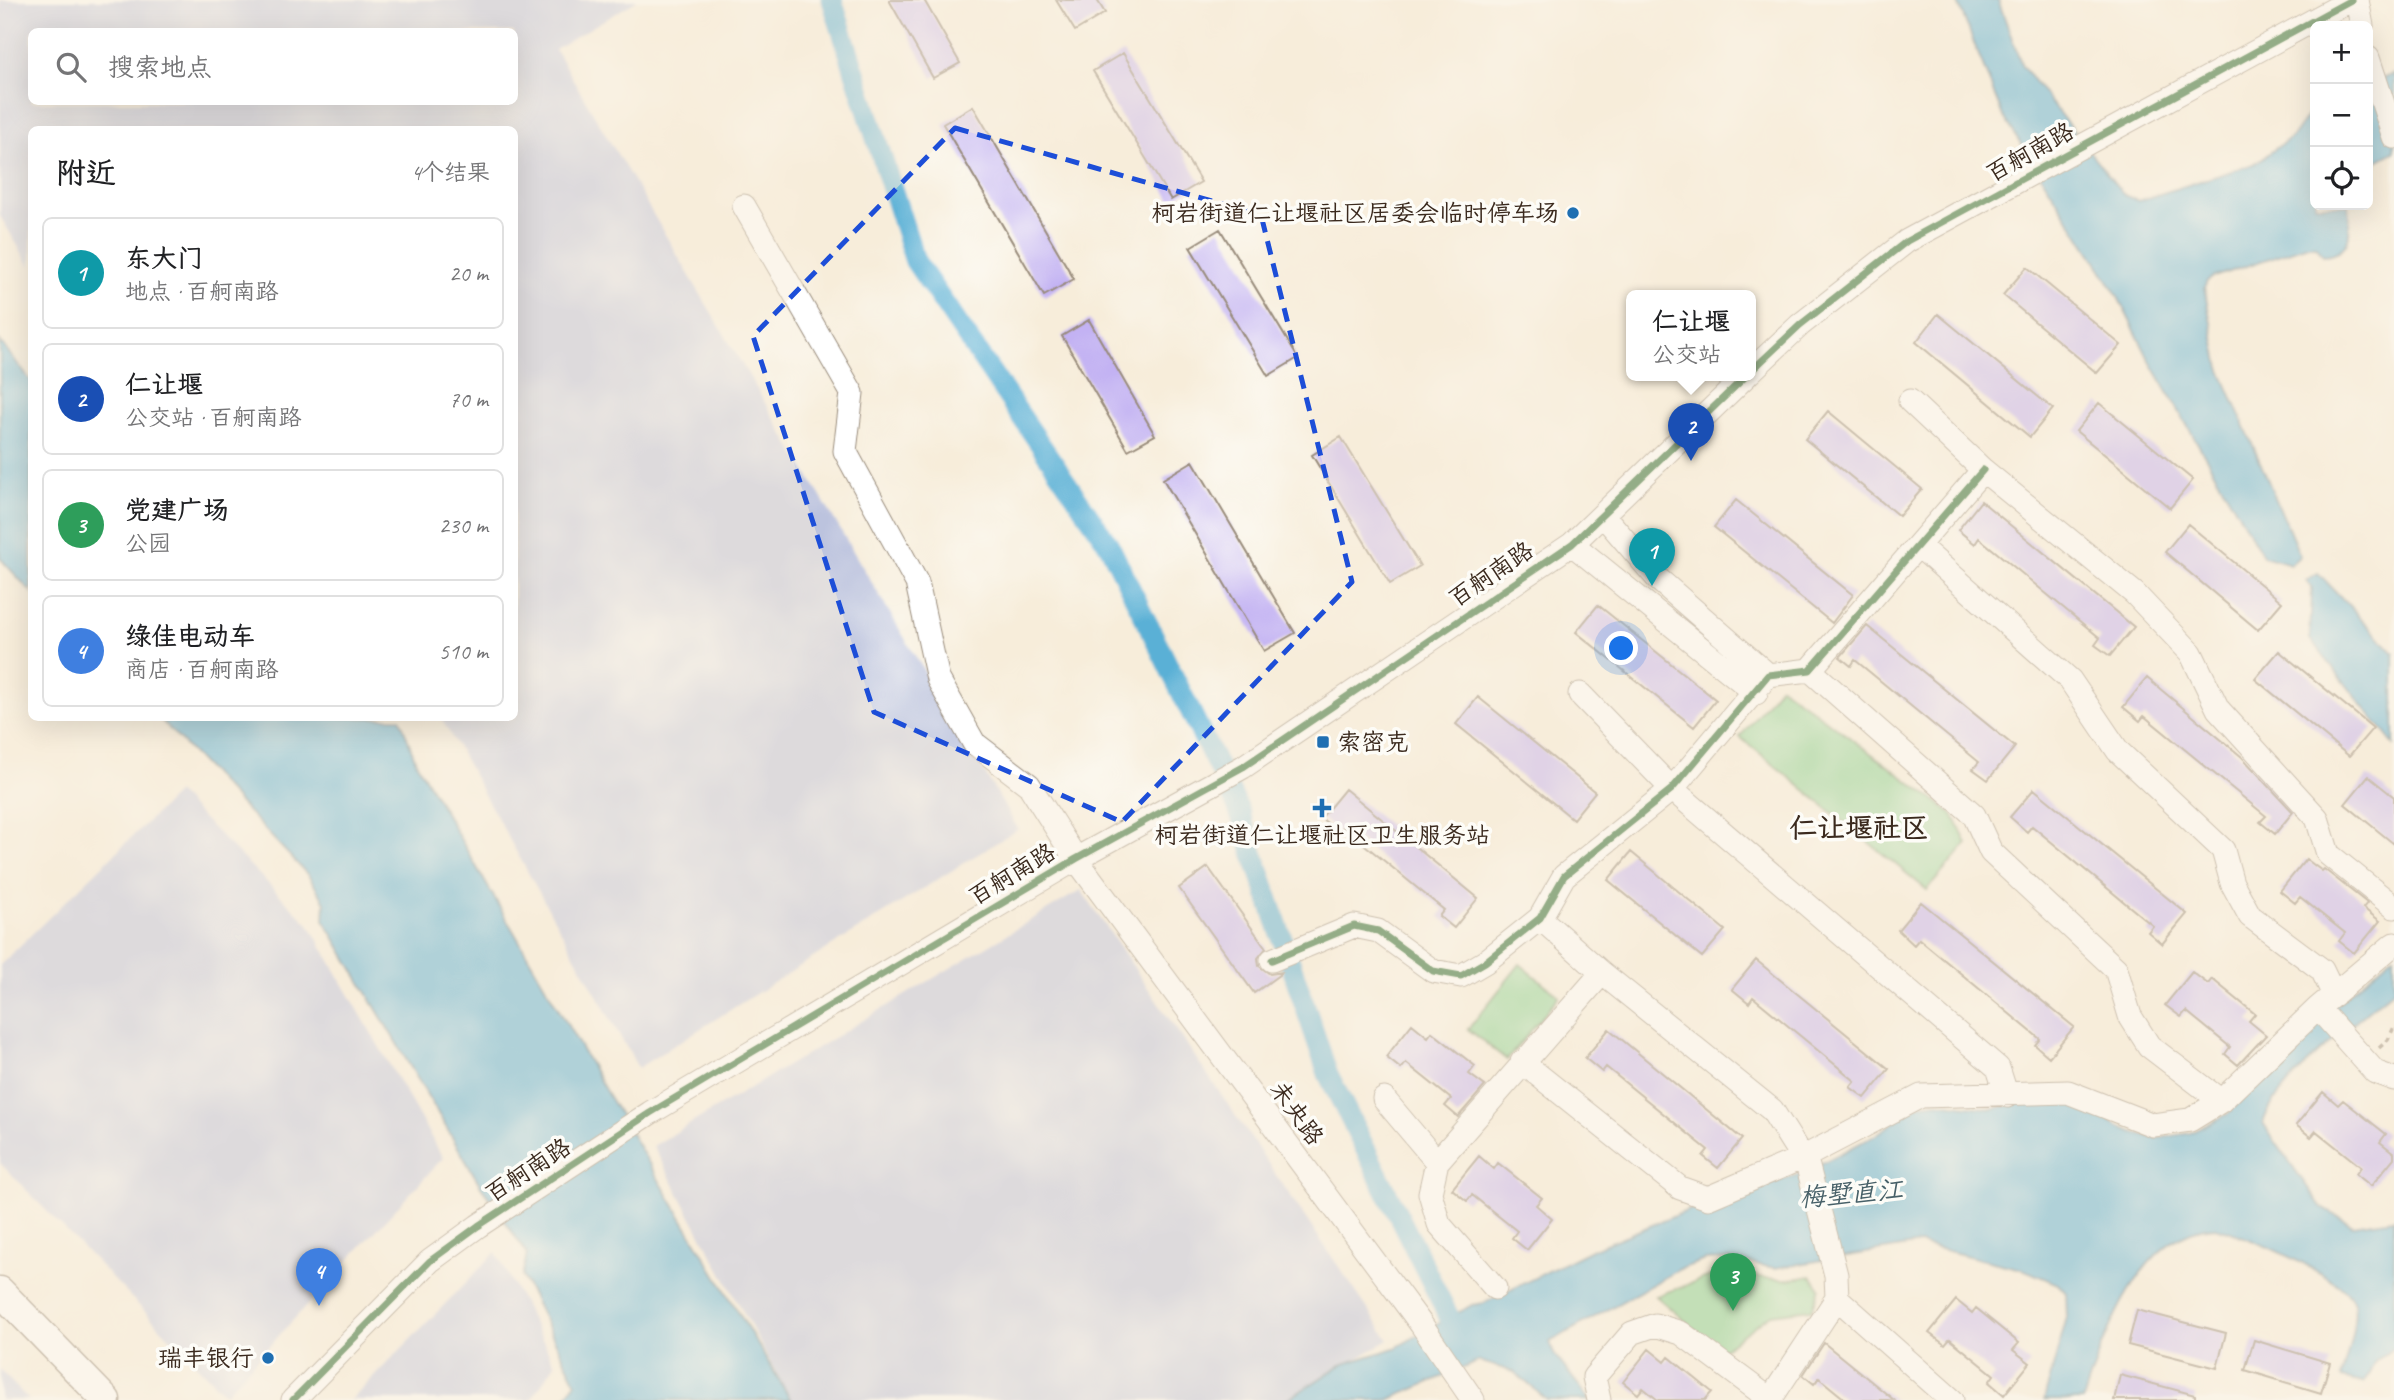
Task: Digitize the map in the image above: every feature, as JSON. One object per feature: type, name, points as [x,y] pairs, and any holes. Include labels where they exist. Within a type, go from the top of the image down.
[{"type":"main road","points":[[0,1291],[106,1400]]},
{"type":"street","name":"百舸南路","points":[[1756,367],[1800,325],[1908,241],[2351,0]]},
{"type":"street","points":[[2357,0],[2361,21]]},
{"type":"street","points":[[2373,73],[2394,137]]},
{"type":"street","name":"未央路","points":[[744,206],[852,393],[845,451],[917,583],[938,679],[974,743],[1029,785],[1076,859],[1421,1324],[1473,1400]]},
{"type":"street","name":"百舸南路","points":[[293,1400],[430,1261],[478,1226],[650,1113],[1076,859],[1243,767],[1572,544],[1742,381]]},
{"type":"street","points":[[1910,401],[1983,470],[2134,593],[2191,653],[2218,709],[2317,818],[2328,853],[2394,907]]},
{"type":"street","points":[[1272,960],[1354,926],[1378,932],[1433,971],[1461,976],[1485,962],[1540,918],[1564,876],[1672,789],[1762,684],[1810,670],[1920,547],[1983,470]]},
{"type":"street","points":[[1603,514],[1658,579],[1762,684]]},
{"type":"street","points":[[1572,544],[1762,684]]},
{"type":"street","points":[[1920,547],[2070,680],[2118,751],[2224,850],[2232,883],[2250,916],[2322,970],[2326,1001],[2346,1043],[2375,1072],[2394,1079]]},
{"type":"street","points":[[1810,670],[1974,815],[1991,852],[2116,969],[2130,1016],[2149,1046],[2221,1101]]},
{"type":"street","points":[[1580,694],[1672,789],[1998,1068],[2007,1096]]},
{"type":"street","points":[[1540,918],[1602,973],[1772,1110],[1806,1162],[1836,1286],[1952,1400]]},
{"type":"street","points":[[1522,1062],[1680,1188],[1708,1198],[1806,1162],[1921,1096],[2007,1096],[2068,1092],[2153,1125],[2190,1120],[2221,1101],[2326,1001],[2394,944]]},
{"type":"street","points":[[1494,1288],[1439,1224],[1430,1193],[1437,1162],[1602,973]]},
{"type":"street","points":[[1384,1099],[1437,1162]]},
{"type":"street","points":[[1599,1400],[1594,1377],[1632,1333],[1655,1325],[1681,1333],[1771,1400],[1836,1286]]},
{"type":"highlighted area","points":[[955,128],[1261,215],[1352,582],[1122,822],[874,712],[753,336]]},
{"type":"shaded area","points":[[0,0],[638,0],[555,49],[1018,829],[638,1068],[443,721],[518,721],[518,126],[28,126],[28,263],[0,216]]},
{"type":"shaded area","points":[[177,793],[309,924],[443,1158],[225,1394],[0,1163],[0,965]]},
{"type":"shaded area","points":[[1081,890],[1389,1340],[1287,1400],[791,1400],[653,1146]]},
{"type":"shaded area","points":[[496,1252],[555,1364],[531,1400],[351,1400]]},
{"type":"shaded area","points":[[0,1370],[29,1400],[0,1400]]},
{"type":"green space","points":[[1780,686],[1953,814],[1967,844],[1927,890],[1740,737]]},
{"type":"green space","points":[[1520,964],[1559,996],[1507,1060],[1468,1029]]},
{"type":"green space","points":[[1729,1269],[1770,1278],[1811,1276],[1820,1288],[1812,1309],[1771,1314],[1720,1351],[1656,1296]]},
{"type":"water","points":[[1957,0],[1998,0],[2022,66],[2124,195],[2138,201],[2254,164],[2293,136],[2310,112],[2310,210],[2348,210],[2349,231],[2346,245],[2341,250],[2323,255],[2316,245],[2308,245],[2214,277],[2207,281],[2204,288],[2220,368],[2300,556],[2291,564],[2263,556],[2151,363],[2116,293],[2002,114]]},
{"type":"water","points":[[2394,74],[2394,152],[2373,163],[2373,84]]},
{"type":"water","points":[[0,341],[28,377],[28,589],[0,558]]},
{"type":"water","points":[[2318,573],[2394,653],[2394,745],[2310,639],[2312,588],[2306,580]]},
{"type":"water","points":[[162,721],[401,721],[416,762],[608,1095],[791,1400],[564,1400],[576,1382],[522,1276],[527,1254],[479,1183],[324,920],[325,902],[308,875]]},
{"type":"water","name":"梅墅直江","points":[[2394,955],[2394,989],[2300,1072],[2282,1091],[2263,1124],[2322,1208],[2353,1225],[2394,1219],[2394,1347],[2375,1362],[2364,1383],[2341,1378],[2355,1311],[2348,1293],[2292,1258],[2215,1227],[2188,1233],[2165,1247],[2145,1268],[2113,1320],[2083,1400],[2044,1400],[2067,1317],[2066,1293],[2058,1284],[2025,1270],[1920,1244],[1775,1268],[1728,1259],[1705,1260],[1680,1269],[1550,1342],[1554,1354],[1590,1400],[1547,1400],[1514,1372],[1479,1361],[1388,1400],[1287,1400],[1341,1365],[1395,1348],[1472,1305],[1484,1303],[1593,1249],[1709,1202],[1801,1174],[1874,1136],[1921,1104],[1938,1102],[1992,1109],[2055,1095],[2078,1102],[2120,1127],[2143,1136],[2160,1138],[2190,1133],[2228,1114],[2327,1012]]},
{"type":"building","points":[[889,0],[924,0],[960,63],[933,78]]},
{"type":"building","points":[[1056,0],[1097,0],[1105,13],[1075,31]]},
{"type":"building","points":[[1123,53],[1201,182],[1171,200],[1093,71]]},
{"type":"building","points":[[973,106],[1074,279],[1044,296],[943,124]]},
{"type":"building","points":[[1220,229],[1298,358],[1268,376],[1190,247]]},
{"type":"building","points":[[2027,267],[2121,345],[2097,373],[2003,295]]},
{"type":"building","points":[[1938,314],[2053,409],[2030,437],[1916,342]]},
{"type":"building","points":[[1089,320],[1155,435],[1128,450],[1062,336]]},
{"type":"building","points":[[2099,403],[2193,480],[2170,508],[2076,431]]},
{"type":"building","points":[[1828,411],[1922,489],[1899,516],[1805,439]]},
{"type":"building","points":[[1341,437],[1420,566],[1390,584],[1312,455]]},
{"type":"building","points":[[1193,461],[1295,633],[1264,651],[1163,479]]},
{"type":"building","points":[[1736,500],[1853,595],[1832,623],[1714,527]]},
{"type":"building","points":[[1981,501],[2134,627],[2110,656],[2095,645],[2100,638],[1979,538],[1975,544],[1958,530]]},
{"type":"building","points":[[2188,524],[2282,602],[2258,630],[2165,552]]},
{"type":"building","points":[[1598,605],[1716,700],[1694,727],[1576,632]]},
{"type":"building","points":[[1867,626],[2015,747],[1988,780],[1973,769],[1979,762],[1855,660],[1851,666],[1840,657]]},
{"type":"building","points":[[2279,651],[2373,728],[2349,756],[2255,679]]},
{"type":"building","points":[[2147,678],[2242,757],[2293,812],[2275,834],[2260,822],[2266,816],[2144,716],[2140,721],[2123,707]]},
{"type":"building","points":[[1478,697],[1595,792],[1573,819],[1456,724]]},
{"type":"building","points":[[2368,776],[2394,797],[2394,844],[2345,804]]},
{"type":"building","points":[[1345,789],[1478,898],[1454,928],[1439,916],[1444,910],[1343,827],[1338,832],[1321,818]]},
{"type":"building","points":[[2034,789],[2187,914],[2162,944],[2148,932],[2153,926],[2032,826],[2027,832],[2010,817]]},
{"type":"building","points":[[1631,852],[1725,930],[1702,957],[1608,880]]},
{"type":"building","points":[[2306,859],[2322,871],[2324,869],[2367,903],[2363,908],[2380,921],[2354,953],[2339,941],[2345,933],[2300,897],[2295,903],[2280,891]]},
{"type":"building","points":[[1208,867],[1266,948],[1258,958],[1259,966],[1270,974],[1283,972],[1254,993],[1179,888]]},
{"type":"building","points":[[1921,902],[2074,1027],[2049,1057],[2035,1045],[2040,1039],[1919,939],[1914,945],[1898,930]]},
{"type":"building","points":[[1756,960],[1889,1069],[1865,1098],[1850,1087],[1855,1081],[1753,997],[1749,1003],[1732,989]]},
{"type":"building","points":[[2192,972],[2208,984],[2212,979],[2255,1014],[2249,1021],[2266,1035],[2238,1065],[2225,1054],[2230,1047],[2186,1011],[2181,1017],[2165,1005]]},
{"type":"building","points":[[1412,1024],[1428,1037],[1432,1032],[1475,1066],[1469,1074],[1485,1086],[1458,1117],[1445,1106],[1451,1099],[1406,1063],[1401,1069],[1386,1057]]},
{"type":"building","points":[[1609,1029],[1742,1139],[1718,1168],[1703,1156],[1708,1150],[1606,1067],[1602,1072],[1585,1058]]},
{"type":"building","points":[[2323,1092],[2338,1105],[2343,1100],[2386,1134],[2380,1142],[2394,1153],[2394,1158],[2371,1186],[2356,1174],[2361,1167],[2316,1131],[2311,1137],[2296,1125]]},
{"type":"building","points":[[1479,1156],[1494,1169],[1498,1163],[1542,1198],[1536,1205],[1552,1219],[1527,1250],[1512,1238],[1517,1231],[1472,1195],[1467,1201],[1452,1189]]},
{"type":"building","points":[[1956,1300],[1972,1313],[1976,1308],[2019,1343],[2013,1350],[2030,1363],[2004,1395],[1989,1382],[1994,1375],[1950,1339],[1945,1345],[1929,1333]]},
{"type":"building","points":[[2137,1310],[2226,1333],[2217,1368],[2128,1345]]},
{"type":"building","points":[[2254,1340],[2330,1363],[2321,1393],[2245,1370]]},
{"type":"building","points":[[1824,1343],[1894,1400],[1846,1400],[1819,1378],[1814,1384],[1803,1375]]},
{"type":"building","points":[[1649,1349],[1665,1362],[1669,1357],[1712,1392],[1705,1400],[1658,1400],[1643,1388],[1638,1394],[1623,1382]]},
{"type":"building","points":[[2120,1375],[2195,1395],[2195,1400],[2114,1400]]},
{"type":"waterway","points":[[832,0],[915,261],[1109,545],[1238,808],[1328,1074],[1461,1341]]},
{"type":"cycle path","points":[[1756,366],[1800,325],[1907,241],[2351,0]]},
{"type":"cycle path","points":[[293,1400],[430,1261],[478,1226],[650,1113],[1076,859],[1243,767],[1572,544],[1741,381]]},
{"type":"cycle path","points":[[1272,960],[1354,926],[1378,931],[1433,971],[1461,976],[1485,962],[1540,918],[1564,876],[1672,789],[1768,675],[1810,670],[1983,470]]},
{"type":"place","name":"柯岩街道仁让堰社区居委会临时停车场","points":[[1573,213]]},
{"type":"place","name":"仁让堰","points":[[1691,461]]},
{"type":"place","name":"东大门","points":[[1652,586]]},
{"type":"place","name":"索密克","points":[[1323,742]]},
{"type":"place","name":"柯岩街道仁让堰社区卫生服务站","points":[[1322,808]]},
{"type":"place","name":"绿佳电动车","points":[[319,1306]]},
{"type":"place","name":"党建广场","points":[[1733,1311]]},
{"type":"place","name":"瑞丰银行","points":[[268,1358]]},
{"type":"district","name":"仁让堰社区","points":[[1859,827]]}]
